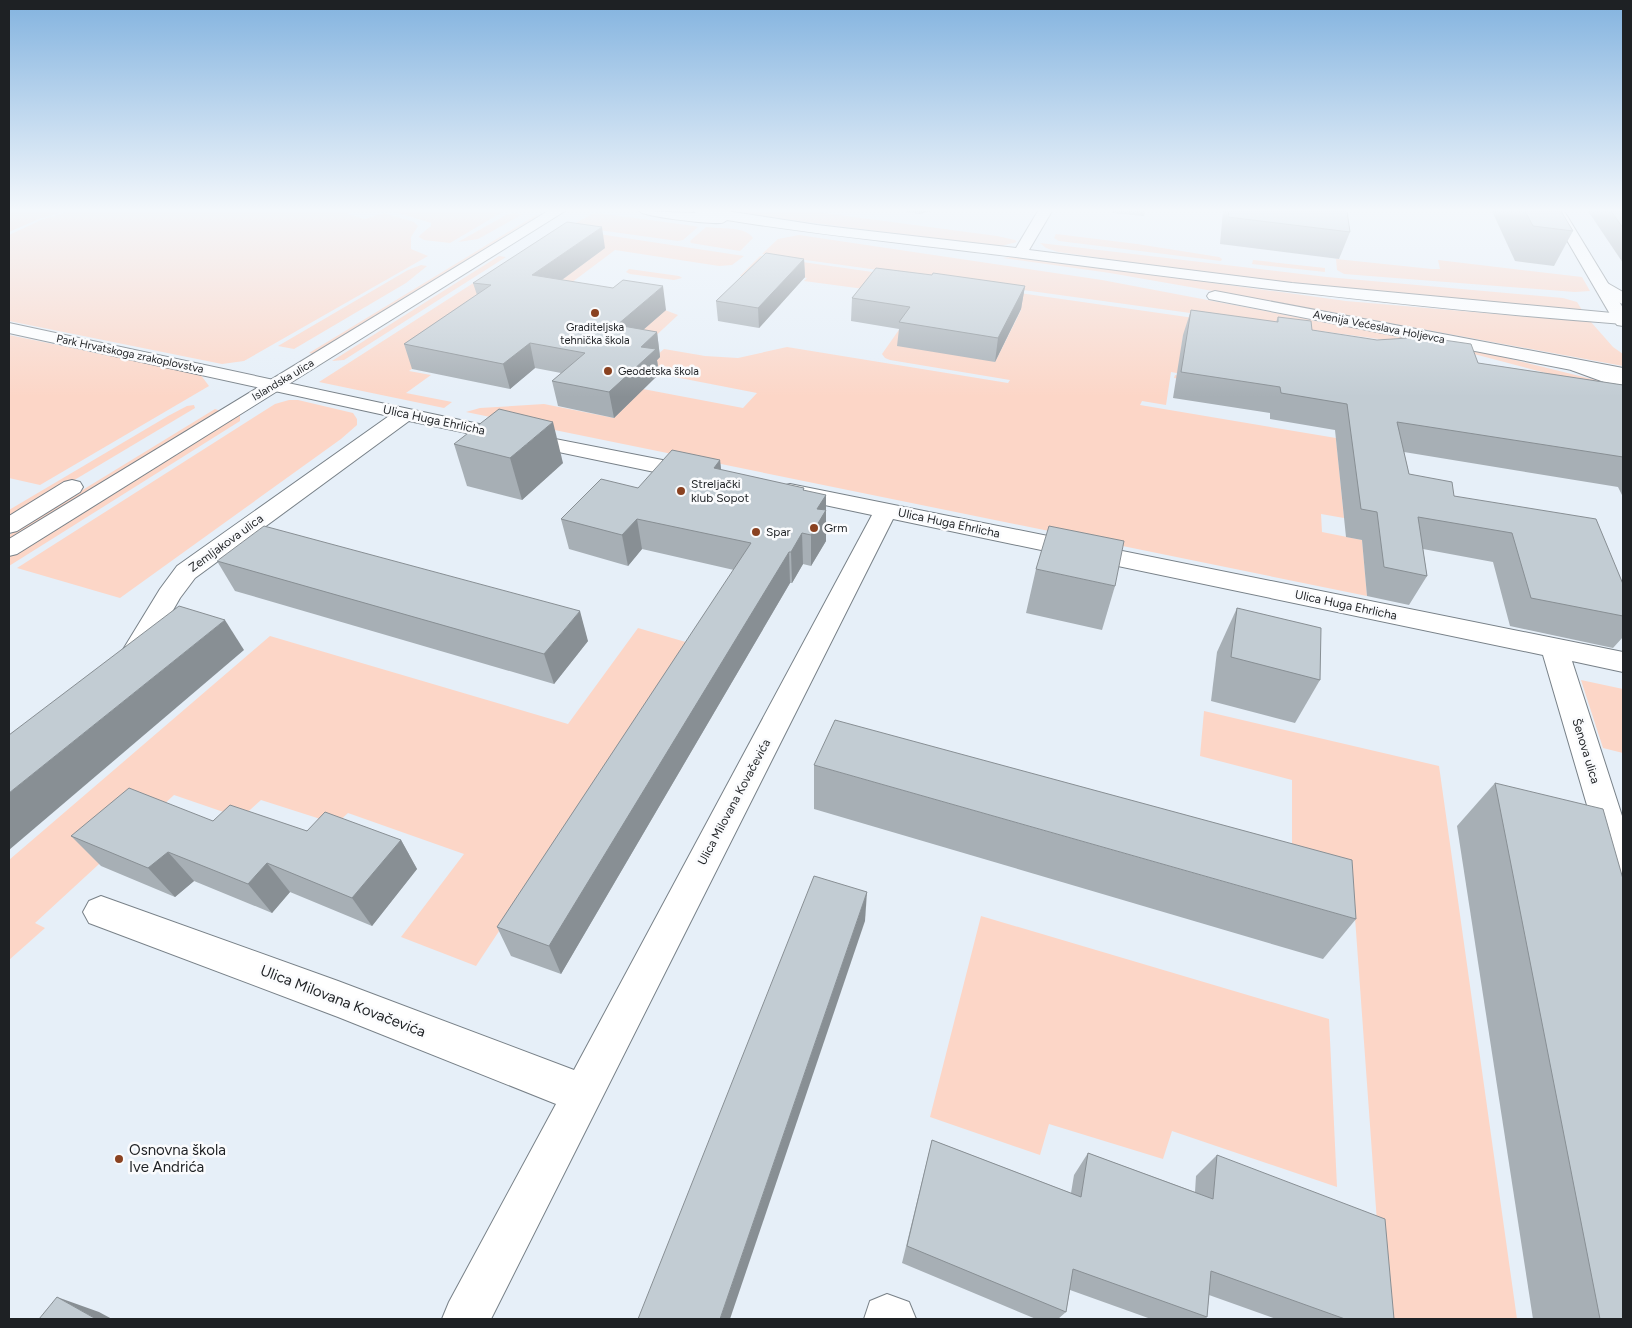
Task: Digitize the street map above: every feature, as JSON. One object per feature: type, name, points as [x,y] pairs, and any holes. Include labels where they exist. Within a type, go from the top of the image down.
[{"type":"street","name":"Islandska ulica","points":[[211,404],[431,273]]},
{"type":"street","name":"Islandska ulica","points":[[9,549],[457,273]]},
{"type":"street","name":"Avenija Većeslava Holjevca","points":[[1083,273],[1623,374]]},
{"type":"street","name":"Avenija Većeslava Holjevca","points":[[1177,273],[1310,290],[1623,320]]},
{"type":"street","points":[[1595,273],[1623,320]]},
{"type":"street","points":[[1602,285],[1623,299]]},
{"type":"street","name":"Park Hrvatskoga zrakoplovstva","points":[[9,328],[274,385]]},
{"type":"street","points":[[1578,366],[1623,383]]},
{"type":"street","name":"Ulica Huga Ehrlicha","points":[[274,385],[405,414],[710,476]]},
{"type":"street","name":"Zemljakova ulica","points":[[115,673],[130,661],[168,595],[186,572],[405,414]]},
{"type":"street","points":[[9,526],[84,480]]},
{"type":"street","name":"Ulica Huga Ehrlicha","points":[[768,487],[1623,662]]},
{"type":"street","name":"Ulica Milovana Kovačevića","points":[[466,1319],[886,510]]},
{"type":"street","name":"Šenova ulica","points":[[1554,648],[1622,859]]},
{"type":"street","name":"Ulica Milovana Kovačevića","points":[[101,912],[338,999],[583,1094]]},
{"type":"shaded area","points":[[9,273],[398,273],[244,361],[222,364],[9,321]]},
{"type":"shaded area","points":[[403,273],[418,273],[406,283],[294,349],[278,346]]},
{"type":"shaded area","points":[[441,273],[446,273],[313,354],[309,353]]},
{"type":"shaded area","points":[[472,273],[481,273],[344,360],[332,361]]},
{"type":"shaded area","points":[[489,273],[584,273],[567,286],[446,344],[409,371],[431,375],[406,393],[452,402],[444,408],[319,382]]},
{"type":"shaded area","points":[[628,273],[657,273],[682,278],[674,280]]},
{"type":"shaded area","points":[[743,273],[766,273],[760,279],[740,276]]},
{"type":"shaded area","points":[[773,273],[879,273],[1201,319],[1269,347],[1183,335],[1181,350],[1269,364],[1269,393],[1174,378],[1175,375],[1232,383],[1171,372],[1166,405],[1142,401],[1140,405],[1336,438],[1344,518],[1321,514],[1322,532],[1362,540],[1367,596],[466,412],[480,408],[544,404],[614,418],[643,389],[743,408],[757,393],[644,371],[659,357],[656,356],[664,349],[705,356],[738,358],[787,347],[1008,383],[1010,380],[890,360],[882,354],[903,324],[995,362],[1021,310],[804,281],[807,278]]},
{"type":"shaded area","points":[[900,273],[1055,273],[1102,280],[1491,354],[1620,386],[1606,389],[1474,354],[1415,344]]},
{"type":"shaded area","points":[[1110,273],[1141,273],[1346,301],[1591,322],[1613,347],[1623,354],[1623,366],[1253,298]]},
{"type":"shaded area","points":[[1206,273],[1293,273],[1563,298],[1577,302],[1582,310],[1385,294]]},
{"type":"shaded area","points":[[1342,273],[1548,273],[1582,277],[1590,291],[1575,292]]},
{"type":"shaded area","points":[[657,307],[678,315],[649,342],[580,330]]},
{"type":"shaded area","points":[[9,335],[200,374],[209,386],[40,485],[9,478]]},
{"type":"shaded area","points":[[289,400],[298,400],[353,413],[357,419],[357,425],[341,439],[120,598],[17,568],[275,404]]},
{"type":"shaded area","points":[[194,405],[195,408],[9,519],[9,510],[168,416],[187,406]]},
{"type":"shaded area","points":[[215,409],[221,411],[9,540],[9,535]]},
{"type":"shaded area","points":[[237,414],[240,415],[240,421],[9,566],[9,556]]},
{"type":"shaded area","points":[[638,628],[689,643],[476,966],[401,937],[464,854],[348,813],[336,824],[261,800],[241,818],[174,795],[35,923],[45,928],[9,960],[9,860],[270,636],[568,724]]},
{"type":"shaded area","points":[[1581,680],[1623,689],[1623,753],[1603,748]]},
{"type":"shaded area","points":[[1204,711],[1439,766],[1517,1319],[1384,1319],[1352,876],[1292,861],[1292,780],[1200,756]]},
{"type":"shaded area","points":[[981,916],[1329,1019],[1337,1187],[1172,1131],[1163,1159],[1049,1124],[1040,1155],[930,1117]]},
{"type":"building","points":[[488,273],[535,273],[532,275],[613,288],[623,280],[663,286],[617,325],[657,332],[641,347],[656,349],[609,392],[552,381],[585,353],[530,343],[503,364],[404,344],[491,285],[473,283]]},
{"type":"building","points":[[745,273],[791,273],[758,308],[716,301]]},
{"type":"building","points":[[872,273],[932,275],[933,273],[1025,286],[998,338],[899,322],[910,307],[852,298]]},
{"type":"building","points":[[1191,310],[1278,322],[1278,317],[1311,321],[1312,330],[1377,340],[1423,337],[1471,344],[1478,363],[1623,385],[1623,457],[1397,422],[1409,474],[1452,482],[1454,496],[1596,519],[1623,584],[1623,616],[1531,598],[1512,533],[1418,517],[1427,576],[1384,567],[1377,512],[1361,509],[1347,404],[1281,393],[1280,387],[1181,372]]},
{"type":"building","points":[[499,409],[553,422],[510,458],[454,444]]},
{"type":"building","points":[[672,450],[720,460],[714,468],[804,488],[803,490],[826,495],[817,509],[826,510],[811,535],[802,533],[791,552],[789,552],[549,946],[497,927],[751,543],[637,519],[622,535],[561,519],[601,479],[638,488]]},
{"type":"building","points":[[264,526],[580,611],[544,654],[217,561]]},
{"type":"building","points":[[1049,526],[1124,541],[1115,586],[1036,569]]},
{"type":"building","points":[[179,606],[225,620],[9,793],[9,735]]},
{"type":"building","points":[[1237,608],[1321,628],[1320,680],[1231,657]]},
{"type":"building","points":[[835,720],[1352,860],[1356,919],[814,765]]},
{"type":"building","points":[[1495,783],[1603,809],[1623,879],[1623,1319],[1600,1319]]},
{"type":"building","points":[[129,788],[213,821],[230,805],[307,831],[325,812],[401,840],[352,898],[267,863],[248,884],[168,852],[148,868],[71,836]]},
{"type":"building","points":[[814,876],[867,892],[720,1319],[638,1319]]},
{"type":"building","points":[[932,1140],[1081,1197],[1088,1153],[1213,1199],[1217,1155],[1385,1219],[1394,1319],[1345,1319],[1211,1271],[1207,1317],[1073,1269],[1066,1312],[907,1246]]},
{"type":"building","points":[[57,1297],[96,1319],[39,1319]]},
{"type":"place","name":"Graditeljska tehnička škola","points":[[595,313]]},
{"type":"place","name":"Geodetska škola","points":[[608,371]]},
{"type":"place","name":"Streljački klub Sopot","points":[[681,491]]},
{"type":"place","name":"Grm","points":[[814,528]]},
{"type":"place","name":"Spar","points":[[756,532]]},
{"type":"place","name":"Osnovna škola Ive Andrića","points":[[119,1159]]}]
